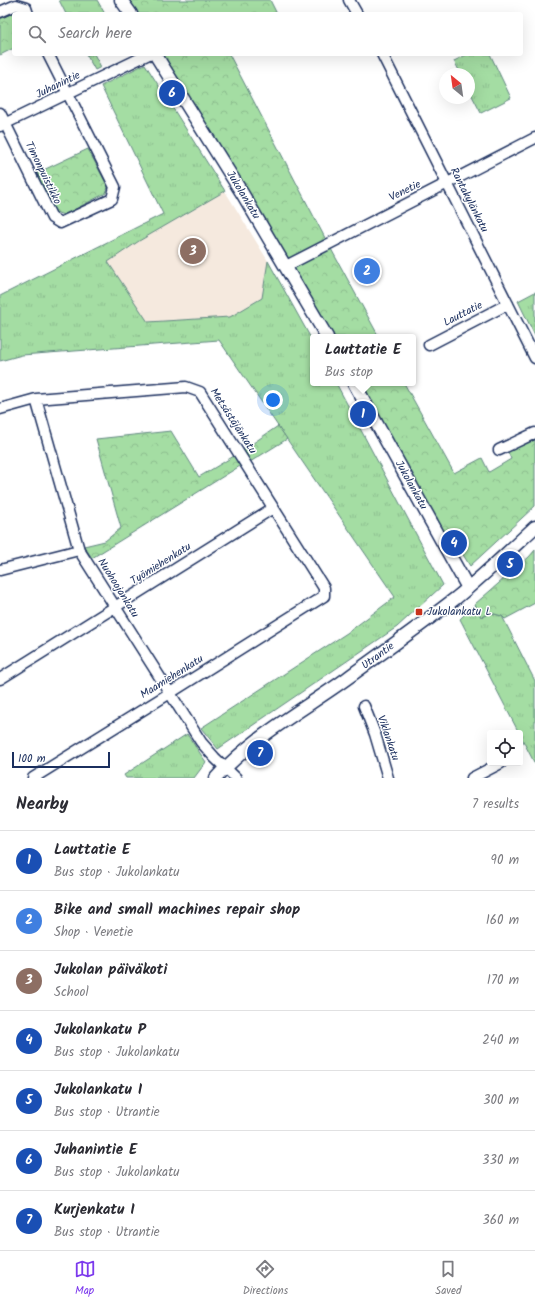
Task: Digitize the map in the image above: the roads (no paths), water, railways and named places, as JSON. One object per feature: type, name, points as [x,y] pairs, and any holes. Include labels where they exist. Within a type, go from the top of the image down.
[{"type":"main road","points":[[122,0],[129,12]]},
{"type":"main road","name":"Jukolankatu","points":[[156,56],[286,266],[325,334]]},
{"type":"main road","name":"Jukolankatu","points":[[356,386],[468,588]]},
{"type":"main road","name":"Utrantie","points":[[216,778],[225,768],[271,730],[402,639],[468,588],[535,527]]},
{"type":"street","points":[[349,0],[356,12]]},
{"type":"street","points":[[0,12],[16,5],[26,8],[27,12]]},
{"type":"street","points":[[49,56],[68,93]]},
{"type":"street","name":"Juhanintie","points":[[3,125],[145,56]]},
{"type":"street","name":"Rantakylänkatu","points":[[383,56],[535,358]]},
{"type":"street","name":"Timonpuistikko","points":[[3,125],[52,218],[60,223],[112,199],[115,187],[68,93]]},
{"type":"street","points":[[0,113],[3,125]]},
{"type":"street","name":"Venetie","points":[[286,266],[339,237],[447,184],[535,138]]},
{"type":"street","name":"Lauttatie","points":[[429,345],[508,304]]},
{"type":"street","name":"Metsästäjänkatu","points":[[0,409],[36,399],[186,387],[200,392],[324,588],[324,596]]},
{"type":"street","name":"Nuohoojankatu","points":[[36,399],[79,550],[201,742],[236,778]]},
{"type":"street","points":[[499,450],[535,433]]},
{"type":"street","name":"Työmiehenkatu","points":[[0,678],[273,508]]},
{"type":"street","points":[[0,570],[79,550]]},
{"type":"street","name":"Maamiehenkatu","points":[[33,778],[324,596]]},
{"type":"street","name":"Viklankatu","points":[[364,706],[375,734],[388,778]]},
{"type":"street","points":[[472,778],[495,766]]},
{"type":"place","name":"Juhanintie E","points":[[172,93]]},
{"type":"place","name":"Jukolan päiväkoti","points":[[193,251]]},
{"type":"place","name":"Bike and small machines repair shop","points":[[367,271]]},
{"type":"place","name":"Lauttatie E","points":[[363,414]]},
{"type":"place","name":"Jukolankatu P","points":[[454,543]]},
{"type":"place","name":"Jukolankatu I","points":[[510,564]]},
{"type":"place","name":"Jukolankatu L","points":[[419,612]]},
{"type":"place","name":"Kurjenkatu I","points":[[260,753]]}]
